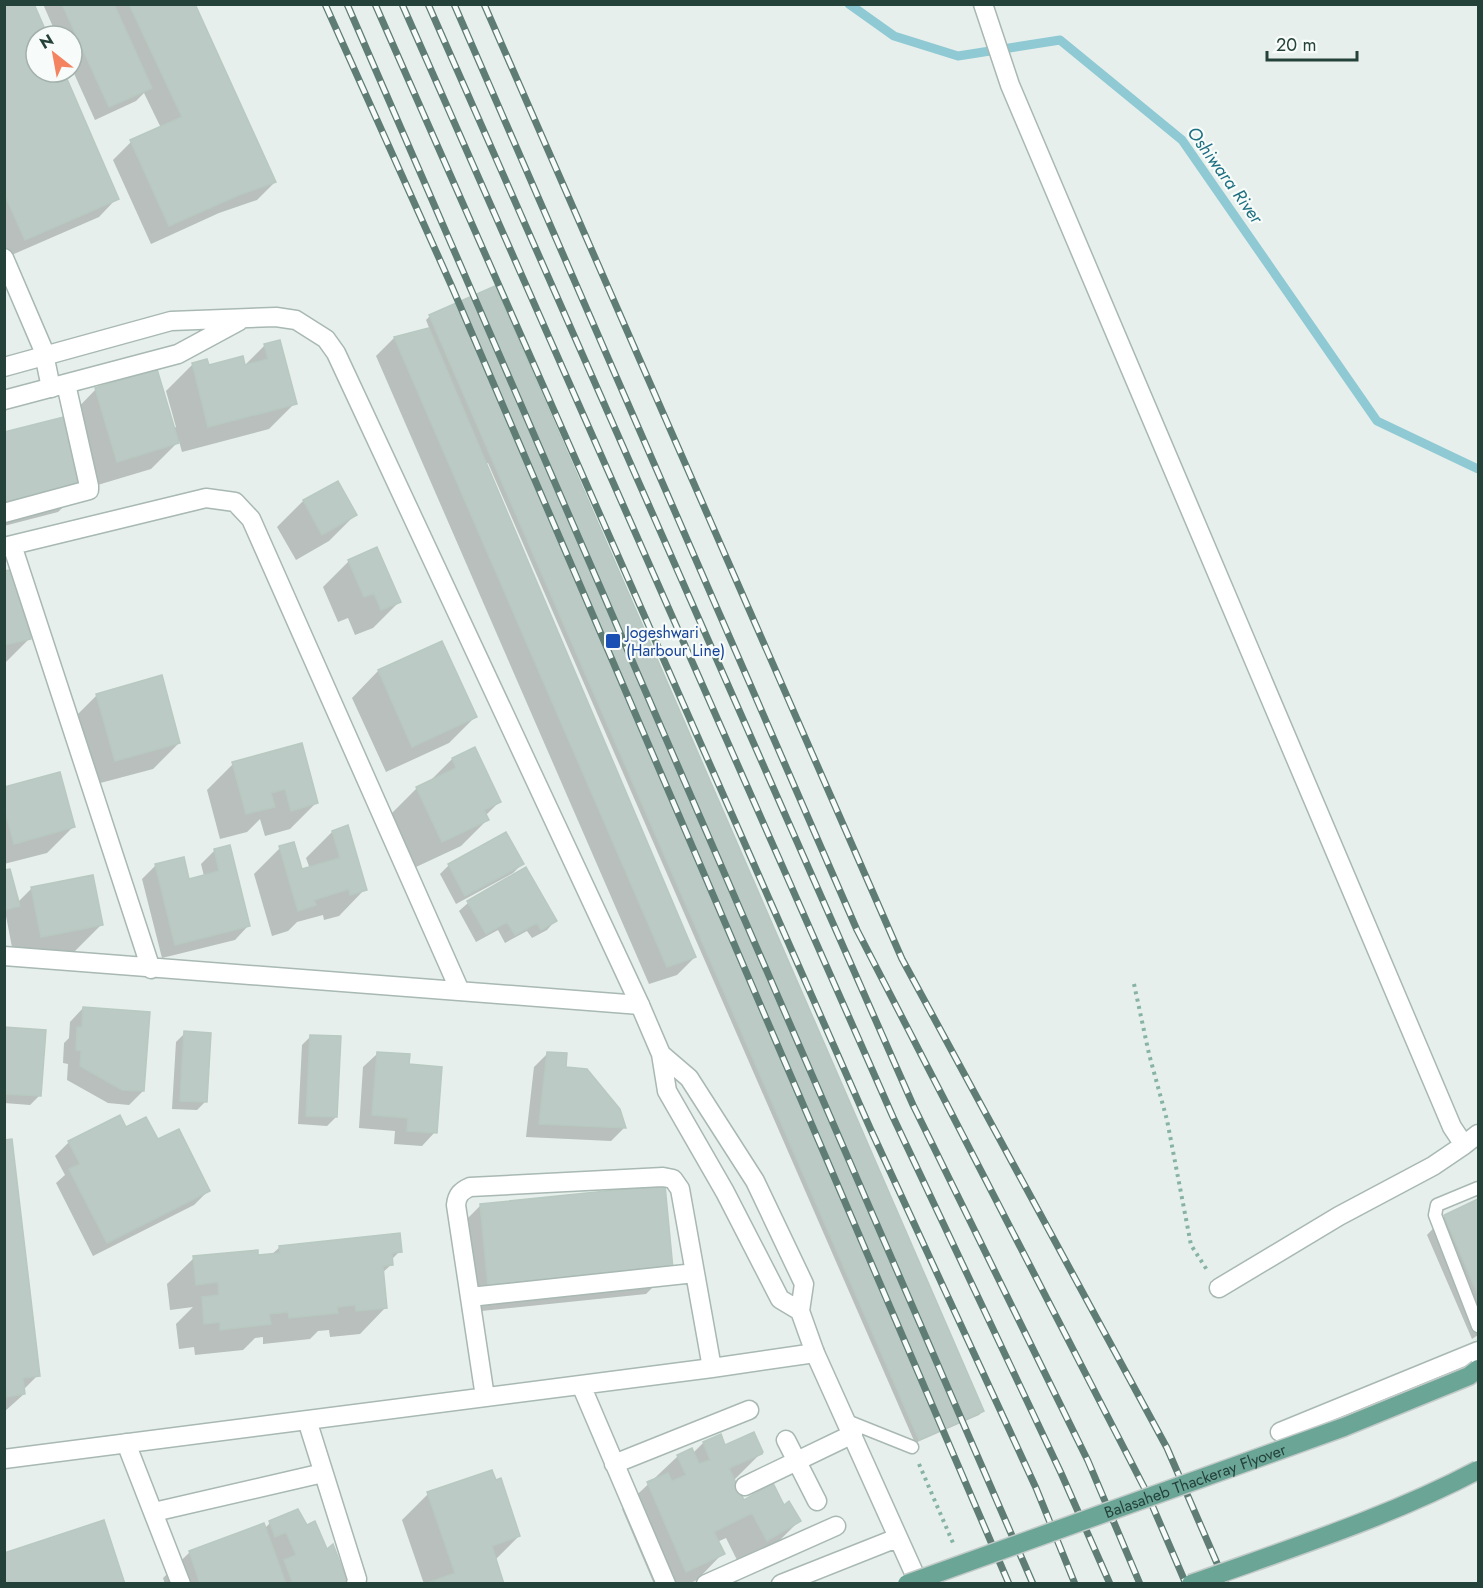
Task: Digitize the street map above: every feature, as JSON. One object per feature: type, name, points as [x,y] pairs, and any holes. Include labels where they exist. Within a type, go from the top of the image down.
[{"type":"main road","name":"Balasaheb Thackeray Flyover","points":[[907,1584],[1344,1427],[1468,1376],[1479,1369]]},
{"type":"main road","points":[[1191,1584],[1344,1529],[1439,1490],[1479,1470]]},
{"type":"street","points":[[983,7],[1010,85],[1452,1127],[1471,1140],[1433,1166],[1339,1216],[1219,1288]]},
{"type":"street","points":[[4,258],[59,386],[89,490],[4,513]]},
{"type":"street","points":[[4,367],[171,321],[276,317],[296,320],[326,339],[336,353],[640,1005],[661,1054],[668,1091],[725,1192],[780,1299],[800,1311]]},
{"type":"street","points":[[4,400],[178,354],[243,319]]},
{"type":"street","points":[[151,969],[8,546],[206,498],[235,502],[251,519],[460,991]]},
{"type":"street","points":[[4,956],[640,1005]]},
{"type":"street","points":[[661,1054],[689,1078],[755,1181],[804,1284],[800,1311],[815,1353],[919,1584]]},
{"type":"street","points":[[485,1397],[456,1205],[456,1197],[470,1187],[663,1177],[673,1179],[680,1189],[712,1368]]},
{"type":"street","points":[[470,1297],[695,1273]]},
{"type":"street","points":[[1280,1432],[1479,1351]]},
{"type":"street","points":[[4,1459],[815,1353]]},
{"type":"street","points":[[581,1385],[666,1584]]},
{"type":"street","points":[[614,1464],[749,1410]]},
{"type":"street","points":[[307,1420],[357,1579],[356,1584]]},
{"type":"street","points":[[745,1486],[797,1461],[850,1428]]},
{"type":"street","points":[[786,1440],[817,1501]]},
{"type":"street","points":[[126,1443],[181,1584]]},
{"type":"street","points":[[154,1512],[323,1473]]},
{"type":"street","points":[[706,1584],[836,1526]]},
{"type":"street","points":[[781,1584],[897,1538]]},
{"type":"lane","points":[[1479,1188],[1437,1205],[1435,1215],[1479,1326]]},
{"type":"lane","points":[[850,1428],[912,1447]]},
{"type":"path","points":[[1134,984],[1149,1054],[1167,1120],[1191,1245],[1219,1288]]},
{"type":"path","points":[[912,1447],[955,1547]]},
{"type":"building","points":[[4,4],[34,4],[43,24],[24,24],[24,84],[69,84],[119,199],[25,240],[4,193]]},
{"type":"building","points":[[62,4],[114,4],[152,88],[109,107],[84,52],[84,24],[71,24]]},
{"type":"building","points":[[129,4],[195,4],[276,182],[239,195],[169,226],[130,140],[182,117]]},
{"type":"building","points":[[495,286],[984,1411],[919,1440],[429,315]]},
{"type":"building","points":[[429,328],[696,957],[667,967],[394,337]]},
{"type":"building","points":[[280,340],[297,404],[208,427],[192,363],[207,359],[209,365],[243,356],[245,365],[268,359],[264,344]]},
{"type":"building","points":[[157,369],[179,443],[117,462],[95,388]]},
{"type":"building","points":[[68,416],[86,487],[6,507],[4,432]]},
{"type":"building","points":[[338,481],[357,515],[322,535],[303,500]]},
{"type":"building","points":[[377,547],[401,602],[381,610],[374,593],[364,597],[348,560]]},
{"type":"building","points":[[16,569],[31,639],[4,645],[4,571]]},
{"type":"building","points":[[442,641],[477,717],[412,747],[378,670]]},
{"type":"building","points":[[162,675],[180,743],[115,761],[96,694]]},
{"type":"building","points":[[302,743],[318,803],[291,811],[285,789],[271,793],[275,807],[246,814],[232,762]]},
{"type":"building","points":[[475,747],[501,802],[484,810],[489,820],[442,842],[416,787],[456,768],[452,758]]},
{"type":"building","points":[[60,772],[75,827],[14,844],[4,808],[4,787]]},
{"type":"building","points":[[348,825],[367,890],[350,895],[349,889],[314,900],[316,905],[298,911],[279,846],[294,842],[302,869],[340,858],[332,831]]},
{"type":"building","points":[[506,832],[524,864],[465,896],[448,864]]},
{"type":"building","points":[[230,845],[250,926],[175,945],[155,864],[184,857],[189,879],[219,871],[214,849]]},
{"type":"building","points":[[526,867],[557,921],[541,930],[537,923],[515,935],[507,922],[486,934],[467,901]]},
{"type":"building","points":[[10,869],[20,906],[4,910],[4,870]]},
{"type":"building","points":[[93,875],[103,925],[41,937],[31,887]]},
{"type":"building","points":[[83,1007],[150,1012],[144,1091],[122,1090],[80,1066],[81,1051],[76,1050],[77,1027],[82,1027]]},
{"type":"building","points":[[4,1027],[46,1030],[41,1096],[4,1094]]},
{"type":"building","points":[[184,1031],[211,1033],[207,1102],[180,1101]]},
{"type":"building","points":[[310,1035],[341,1036],[337,1117],[306,1116]]},
{"type":"building","points":[[377,1052],[410,1054],[409,1064],[442,1067],[437,1133],[407,1131],[408,1118],[372,1115]]},
{"type":"building","points":[[547,1052],[567,1053],[566,1067],[587,1069],[620,1109],[626,1128],[539,1124]]},
{"type":"building","points":[[120,1115],[126,1127],[146,1117],[158,1139],[179,1129],[210,1191],[107,1243],[69,1169],[80,1164],[68,1141]]},
{"type":"building","points":[[12,1139],[40,1376],[23,1378],[25,1394],[7,1397],[4,1377],[4,1140]]},
{"type":"building","points":[[665,1185],[673,1269],[488,1287],[480,1204]]},
{"type":"building","points":[[1478,1199],[1478,1295],[1444,1215]]},
{"type":"building","points":[[400,1233],[402,1252],[392,1253],[393,1265],[383,1266],[387,1308],[356,1311],[355,1305],[337,1307],[338,1313],[289,1318],[288,1312],[269,1314],[271,1324],[220,1330],[220,1322],[204,1324],[202,1297],[219,1295],[218,1282],[196,1285],[193,1256],[258,1250],[258,1255],[280,1253],[279,1246]]},
{"type":"building","points":[[754,1432],[762,1454],[729,1468],[744,1500],[773,1483],[784,1505],[789,1501],[801,1521],[767,1541],[752,1513],[714,1532],[725,1554],[686,1572],[647,1482],[668,1473],[672,1481],[686,1475],[677,1455],[692,1448],[699,1464],[710,1460],[703,1442],[721,1434],[725,1445]]},
{"type":"building","points":[[492,1470],[496,1480],[501,1478],[520,1536],[492,1546],[504,1584],[425,1584],[455,1573],[427,1492]]},
{"type":"building","points":[[298,1509],[307,1525],[315,1521],[327,1549],[333,1544],[347,1581],[342,1584],[293,1584],[284,1560],[296,1555],[286,1532],[275,1537],[269,1521]]},
{"type":"building","points":[[104,1520],[125,1584],[11,1584],[10,1581],[4,1583],[4,1553]]},
{"type":"building","points":[[264,1523],[286,1584],[200,1584],[189,1551]]},
{"type":"waterway","name":"Oshiwara River","points":[[849,4],[894,36],[958,56],[1060,40],[1182,140],[1377,421],[1478,469]]},
{"type":"railway","points":[[325,4],[452,287],[1009,1584]]},
{"type":"railway","points":[[347,4],[1033,1584]]},
{"type":"railway","points":[[375,4],[870,1128],[1036,1488],[1075,1584]]},
{"type":"railway","points":[[402,4],[893,1117],[1061,1473],[1110,1584]]},
{"type":"railway","points":[[428,4],[913,1105],[1088,1461],[1140,1584]]},
{"type":"railway","points":[[454,4],[857,930],[1146,1491],[1186,1584]]},
{"type":"railway","points":[[484,4],[902,959],[1167,1448],[1226,1584]]},
{"type":"place","name":"Jogeshwari (Harbour Line)","points":[[613,641]]}]
